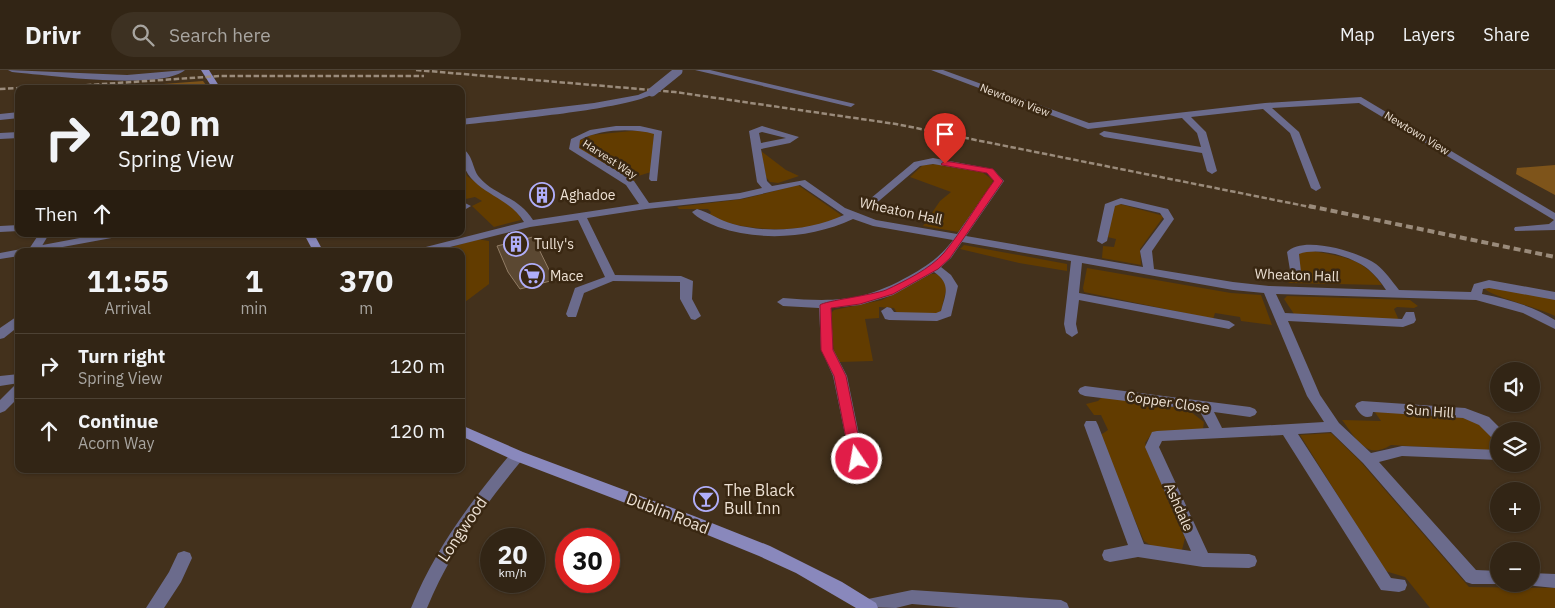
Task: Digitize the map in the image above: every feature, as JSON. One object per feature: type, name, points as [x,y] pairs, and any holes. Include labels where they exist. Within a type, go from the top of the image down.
[{"type":"main road","points":[[205,70],[214,85]]},
{"type":"main road","name":"Dublin Road","points":[[465,432],[517,456],[710,530],[826,582],[869,607]]},
{"type":"street","points":[[12,70],[122,78],[167,75],[181,70]]},
{"type":"street","points":[[465,122],[594,106],[640,97],[652,92],[678,70]]},
{"type":"street","points":[[699,70],[851,104]]},
{"type":"street","name":"Newtown View","points":[[935,70],[1082,125],[1098,126],[1265,106],[1361,100],[1555,217]]},
{"type":"street","points":[[1265,106],[1294,132],[1309,166],[1316,188]]},
{"type":"street","points":[[0,117],[15,115]]},
{"type":"street","points":[[1185,116],[1201,132],[1212,171]]},
{"type":"street","name":"Harvest Way","points":[[646,206],[630,183],[574,149],[576,139],[584,133],[607,130],[647,128],[659,132],[654,179]]},
{"type":"street","points":[[1104,134],[1207,151]]},
{"type":"street","points":[[0,136],[15,135]]},
{"type":"street","points":[[757,147],[762,182],[768,188]]},
{"type":"street","points":[[465,154],[468,157],[475,178],[524,210],[530,224]]},
{"type":"street","points":[[783,302],[825,305],[860,301],[889,292],[934,267],[947,256],[999,181],[990,171],[932,162],[917,164],[869,204]]},
{"type":"street","name":"Wheaton Hall","points":[[434,248],[530,224],[646,206],[740,196],[768,188],[802,182],[851,216],[873,223],[1077,260],[1269,290],[1395,292],[1476,296],[1499,301],[1541,315],[1555,325]]},
{"type":"street","points":[[1102,241],[1110,204],[1121,201],[1164,212],[1169,219],[1146,251],[1149,272]]},
{"type":"street","points":[[697,212],[707,220],[725,226],[748,230],[777,231],[827,226],[851,216]]},
{"type":"street","points":[[581,216],[611,278]]},
{"type":"street","points":[[1519,229],[1553,227],[1555,224]]},
{"type":"street","points":[[0,229],[15,228]]},
{"type":"street","points":[[32,248],[41,237]]},
{"type":"street","points":[[41,248],[101,237]]},
{"type":"street","points":[[1303,276],[1295,274],[1293,252],[1300,248],[1321,249],[1363,261],[1373,267],[1395,292]]},
{"type":"street","points":[[0,256],[15,253]]},
{"type":"street","points":[[1072,333],[1070,324],[1077,260]]},
{"type":"street","points":[[887,311],[889,316],[938,318],[947,313],[953,285],[948,276],[934,267]]},
{"type":"street","points":[[572,314],[579,291],[611,278],[681,278],[687,280],[686,299],[695,316]]},
{"type":"street","points":[[1476,296],[1478,287],[1489,284],[1555,296]]},
{"type":"street","points":[[1269,290],[1314,396],[1334,427],[1368,459],[1472,577],[1490,578]]},
{"type":"street","points":[[1073,295],[1203,322],[1229,324]]},
{"type":"street","points":[[825,305],[827,350],[840,376],[857,459]]},
{"type":"street","points":[[1281,317],[1404,323],[1410,320],[1410,315]]},
{"type":"street","points":[[0,335],[15,322]]},
{"type":"street","points":[[0,381],[15,379]]},
{"type":"street","name":"Copper Close","points":[[1085,391],[1205,408],[1250,412]]},
{"type":"street","points":[[0,408],[15,393]]},
{"type":"street","name":"Sun Hill","points":[[1367,413],[1362,406],[1465,413],[1484,421],[1490,427]]},
{"type":"street","points":[[1205,408],[1218,433]]},
{"type":"street","points":[[1091,426],[1138,550]]},
{"type":"street","name":"Ashdale","points":[[1202,560],[1152,447],[1157,436],[1334,427]]},
{"type":"street","points":[[1287,429],[1387,585],[1399,585]]},
{"type":"street","points":[[1368,459],[1402,451],[1490,455]]},
{"type":"street","name":"Longwood","points":[[419,608],[430,576],[468,515],[517,456]]},
{"type":"street","points":[[1110,555],[1138,550],[1202,560],[1249,561]]},
{"type":"street","points":[[154,608],[175,577],[184,558]]},
{"type":"street","points":[[1540,580],[1555,581]]},
{"type":"street","points":[[869,607],[912,597],[1061,608]]},
{"type":"shaded area","points":[[203,81],[206,85],[149,85]]},
{"type":"shaded area","points":[[641,130],[654,133],[651,172],[635,177],[635,181],[579,149],[579,141],[591,135]]},
{"type":"shaded area","points":[[761,151],[786,170],[799,176],[778,183],[770,182],[766,177]]},
{"type":"shaded area","points":[[938,164],[982,172],[993,180],[992,185],[958,232],[923,226],[940,201],[951,192],[910,177],[923,165]]},
{"type":"shaded area","points":[[1555,165],[1555,195],[1516,174],[1517,168]]},
{"type":"shaded area","points":[[465,169],[467,176],[519,212],[521,220],[494,227],[472,206],[482,201],[475,197],[465,199]]},
{"type":"shaded area","points":[[798,185],[841,215],[838,219],[823,224],[790,229],[755,228],[709,216],[711,212],[708,209],[679,209],[677,207],[743,199]]},
{"type":"shaded area","points":[[1120,204],[1164,216],[1140,249],[1141,265],[1102,258],[1103,246],[1114,247],[1116,239],[1107,237],[1114,206]]},
{"type":"shaded area","points":[[477,239],[489,241],[489,284],[465,302],[465,248],[449,248]]},
{"type":"shaded area","points":[[964,245],[1067,264],[1067,271],[1019,263],[960,249]]},
{"type":"shaded area","points":[[1313,251],[1352,260],[1368,269],[1382,285],[1289,283],[1288,281],[1312,281],[1312,273],[1300,271],[1299,252]]},
{"type":"shaded area","points":[[1087,268],[1231,293],[1261,295],[1272,325],[1241,321],[1240,317],[1215,313],[1213,319],[1084,292]]},
{"type":"shaded area","points":[[931,274],[938,274],[947,286],[941,311],[933,315],[897,313],[894,308],[879,307],[879,318],[865,319],[873,361],[840,362],[834,352],[829,315],[834,310],[882,300]]},
{"type":"shaded area","points":[[1486,286],[1555,299],[1555,316],[1489,292],[1485,289]]},
{"type":"shaded area","points":[[1287,296],[1410,300],[1418,306],[1414,308],[1397,307],[1394,309],[1397,320],[1294,314],[1284,299]]},
{"type":"shaded area","points":[[1103,396],[1187,409],[1204,422],[1203,429],[1152,433],[1145,443],[1185,538],[1182,550],[1155,548],[1144,541],[1099,436],[1108,430],[1101,415],[1094,415],[1086,404],[1098,401]]},
{"type":"shaded area","points":[[1374,411],[1467,418],[1483,425],[1490,431],[1490,451],[1391,445],[1382,449],[1368,449],[1357,440],[1342,420],[1381,421]]},
{"type":"shaded area","points":[[1331,433],[1360,461],[1469,587],[1490,587],[1490,592],[1540,592],[1540,588],[1555,588],[1555,608],[1430,608],[1405,577],[1385,571],[1300,435]]},
{"type":"building","points":[[533,237],[554,280],[520,289],[508,272],[497,246]]},
{"type":"railway","points":[[416,70],[675,92],[896,124],[1315,208]]},
{"type":"railway","points":[[88,85],[220,76],[424,76]]},
{"type":"railway","points":[[0,89],[15,88]]},
{"type":"railway","points":[[1309,206],[1555,257]]},
{"type":"place","name":"Aghadoe","points":[[542,195]]},
{"type":"place","name":"Tully's","points":[[516,244]]},
{"type":"place","name":"Mace","points":[[532,276]]},
{"type":"place","name":"The Black Bull Inn","points":[[706,499]]},
{"type":"route","points":[[857,459],[840,376],[827,350],[825,305],[860,301],[889,292],[934,267],[947,256],[999,181],[990,171],[945,164]]}]
